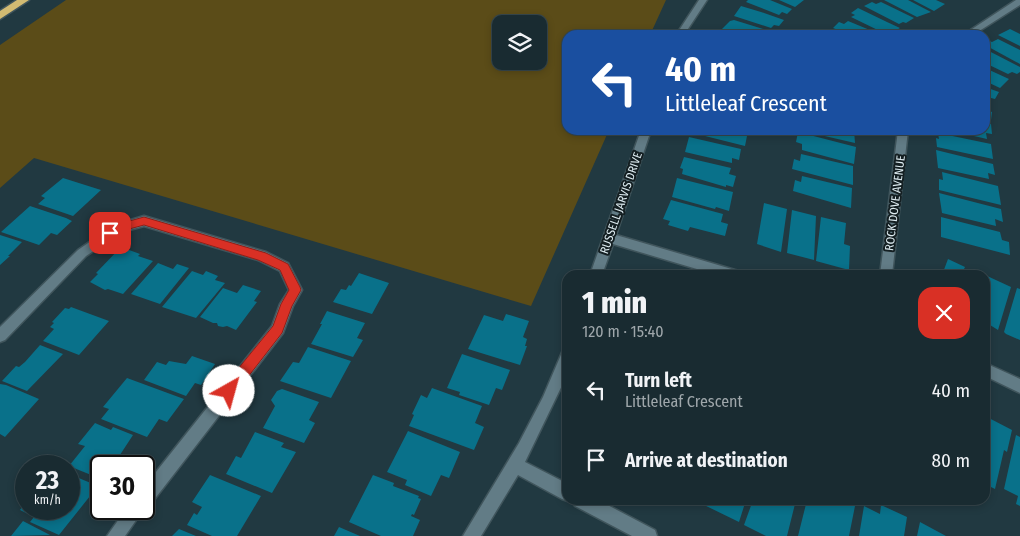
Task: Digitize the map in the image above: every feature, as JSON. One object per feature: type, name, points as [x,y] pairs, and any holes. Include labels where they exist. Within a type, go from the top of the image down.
[{"type":"highway","points":[[0,16],[24,0]]},
{"type":"street","points":[[683,30],[703,0]]},
{"type":"street","points":[[975,30],[1020,1]]},
{"type":"street","name":"RUSSELL JARVIS DRIVE","points":[[598,270],[644,135]]},
{"type":"street","name":"ROCK DOVE AVENUE","points":[[887,270],[902,135]]},
{"type":"street","points":[[0,336],[82,253],[118,228],[144,221],[262,256],[284,267],[296,290],[287,304],[278,329],[155,485]]},
{"type":"street","points":[[609,238],[718,270]]},
{"type":"street","points":[[471,536],[516,466],[553,392],[562,369]]},
{"type":"street","points":[[990,371],[1020,386]]},
{"type":"street","points":[[516,466],[562,490]]},
{"type":"street","points":[[590,505],[648,536]]},
{"type":"street","points":[[115,536],[127,520]]},
{"type":"shaded area","points":[[66,0],[666,0],[652,30],[562,30],[562,135],[607,135],[531,306],[34,158],[0,188],[0,45]]},
{"type":"building","points":[[748,0],[770,0],[792,9],[787,14],[782,12],[779,15],[746,2]]},
{"type":"building","points":[[779,0],[804,0],[795,7]]},
{"type":"building","points":[[884,0],[908,0],[931,12],[917,17]]},
{"type":"building","points":[[913,0],[936,0],[945,4],[934,11]]},
{"type":"building","points":[[872,2],[876,4],[881,2],[914,18],[906,23],[899,24],[864,6]]},
{"type":"building","points":[[741,6],[784,20],[779,26],[774,25],[771,28],[734,16]]},
{"type":"building","points":[[858,8],[900,28],[897,30],[878,30],[851,17],[855,15],[851,13]]},
{"type":"building","points":[[734,20],[767,30],[722,29],[730,21]]},
{"type":"building","points":[[848,21],[870,30],[838,30],[833,28],[839,22],[844,24]]},
{"type":"building","points":[[1010,29],[1020,34],[1020,46],[998,35]]},
{"type":"building","points":[[998,39],[1020,50],[1020,64],[990,48],[990,41]]},
{"type":"building","points":[[990,52],[1020,67],[1020,72],[1017,74],[1012,72],[1008,74],[990,65]]},
{"type":"building","points":[[990,70],[1009,79],[1000,88],[990,83]]},
{"type":"building","points":[[990,89],[999,92],[995,99],[990,99]]},
{"type":"building","points":[[701,135],[744,135],[747,136],[745,146]]},
{"type":"building","points":[[797,135],[810,135],[856,147],[854,164],[802,150],[802,144],[796,142]]},
{"type":"building","points":[[820,135],[854,135],[855,143]]},
{"type":"building","points":[[938,135],[948,135],[991,144],[993,159],[937,147],[936,138],[939,139]]},
{"type":"building","points":[[970,135],[986,135],[987,139]]},
{"type":"building","points":[[689,137],[741,149],[739,160],[732,158],[732,163],[685,152]]},
{"type":"building","points":[[936,150],[993,164],[995,175],[988,173],[989,179],[938,168]]},
{"type":"building","points":[[801,154],[853,166],[853,185],[792,169],[794,159],[800,161]]},
{"type":"building","points":[[684,157],[731,168],[729,174],[736,176],[733,187],[726,185],[726,187],[682,174],[683,169],[680,168]]},
{"type":"building","points":[[942,172],[998,186],[1001,205],[939,190],[939,179],[943,180]]},
{"type":"building","points":[[802,176],[852,188],[851,208],[793,191],[795,180],[801,182]]},
{"type":"building","points":[[63,178],[101,190],[73,216],[38,204],[45,198],[41,196]]},
{"type":"building","points":[[677,178],[733,192],[729,211],[672,197]]},
{"type":"building","points":[[939,193],[1001,209],[1003,222],[995,219],[996,226],[942,213]]},
{"type":"building","points":[[671,200],[723,214],[721,222],[728,224],[725,236],[690,227],[688,231],[668,225],[670,221],[663,219]]},
{"type":"building","points":[[764,203],[787,209],[781,252],[757,244]]},
{"type":"building","points":[[30,206],[72,221],[57,235],[51,233],[39,245],[1,232]]},
{"type":"building","points":[[792,210],[816,216],[814,260],[787,253]]},
{"type":"building","points":[[821,217],[846,223],[844,244],[850,246],[849,270],[816,261]]},
{"type":"building","points":[[941,217],[1000,232],[1002,240],[1009,242],[1010,255],[941,237]]},
{"type":"building","points":[[0,235],[22,242],[0,265]]},
{"type":"building","points":[[121,247],[153,261],[123,294],[108,289],[105,290],[90,282]]},
{"type":"building","points":[[948,259],[965,267],[964,270],[944,270]]},
{"type":"building","points":[[158,263],[173,269],[177,264],[189,268],[160,304],[131,294]]},
{"type":"building","points":[[192,271],[203,275],[206,271],[218,276],[215,280],[225,283],[196,318],[162,307]]},
{"type":"building","points":[[359,273],[389,283],[372,314],[333,302],[341,289],[346,290],[349,285],[351,286]]},
{"type":"building","points":[[990,277],[1011,287],[998,330],[990,325]]},
{"type":"building","points":[[243,285],[261,291],[254,301],[257,302],[236,330],[227,326],[218,326],[217,323],[200,317],[223,288],[237,293]]},
{"type":"building","points":[[1017,288],[1020,289],[1020,340],[1004,332]]},
{"type":"building","points":[[71,307],[109,321],[79,355],[43,341],[54,329],[50,327],[54,323],[52,322],[65,308],[69,309]]},
{"type":"building","points":[[327,311],[365,323],[357,338],[363,340],[353,357],[311,344]]},
{"type":"building","points":[[506,314],[529,321],[523,337],[527,339],[525,346],[527,346],[520,365],[468,349],[484,315],[503,321]]},
{"type":"building","points":[[40,345],[63,354],[27,391],[2,381],[16,366],[19,367],[25,362]]},
{"type":"building","points":[[308,347],[351,361],[331,398],[280,381],[293,362],[299,363]]},
{"type":"building","points":[[462,354],[510,370],[502,390],[496,388],[489,405],[459,395],[460,392],[447,388]]},
{"type":"building","points":[[192,356],[215,364],[201,385],[195,383],[186,396],[144,380],[157,362],[166,365],[169,361],[186,364]]},
{"type":"building","points":[[127,378],[184,399],[167,422],[159,419],[147,437],[101,419],[109,409],[103,407]]},
{"type":"building","points":[[0,384],[39,399],[5,437],[0,434]]},
{"type":"building","points":[[432,388],[482,406],[475,423],[484,427],[474,450],[409,426],[414,415],[412,414],[421,395],[427,398]]},
{"type":"building","points":[[282,389],[319,402],[309,420],[315,423],[304,443],[263,428],[275,406],[271,400],[277,391]]},
{"type":"building","points":[[990,419],[1012,430],[1007,452],[1004,450],[995,489],[990,486]]},
{"type":"building","points":[[95,423],[111,430],[113,427],[133,435],[120,455],[90,455],[90,475],[80,470],[80,455],[78,455],[85,446],[78,444]]},
{"type":"building","points":[[408,431],[460,452],[449,478],[441,475],[431,496],[405,485],[407,480],[387,472]]},
{"type":"building","points":[[255,432],[284,443],[281,447],[296,452],[272,493],[226,474],[236,456],[241,458]]},
{"type":"building","points":[[1016,435],[1020,437],[1020,506],[1016,504],[1018,496],[1004,489]]},
{"type":"building","points":[[210,475],[261,496],[237,536],[212,536],[187,525],[194,513],[197,515],[202,507],[192,502]]},
{"type":"building","points":[[373,475],[394,483],[393,486],[419,496],[418,498],[421,499],[414,515],[412,514],[411,516],[420,520],[413,536],[381,536],[349,522]]},
{"type":"building","points":[[80,479],[90,483],[90,496],[80,509]]},
{"type":"building","points":[[704,505],[744,505],[739,522]]},
{"type":"building","points":[[751,505],[795,505],[787,536],[766,536],[744,525]]},
{"type":"building","points":[[806,505],[855,505],[849,536],[798,536]]},
{"type":"building","points":[[881,505],[907,517],[904,536],[859,536],[864,506],[880,514]]},
{"type":"building","points":[[32,520],[71,520],[59,535],[30,522]]},
{"type":"building","points":[[23,521],[50,535],[11,536]]},
{"type":"building","points":[[920,522],[946,536],[917,536]]},
{"type":"building","points":[[339,527],[360,536],[334,536]]},
{"type":"building","points":[[179,529],[196,536],[172,536]]},
{"type":"route","points":[[110,233],[118,228],[144,221],[262,256],[284,267],[296,290],[287,304],[278,329],[229,391]]}]
